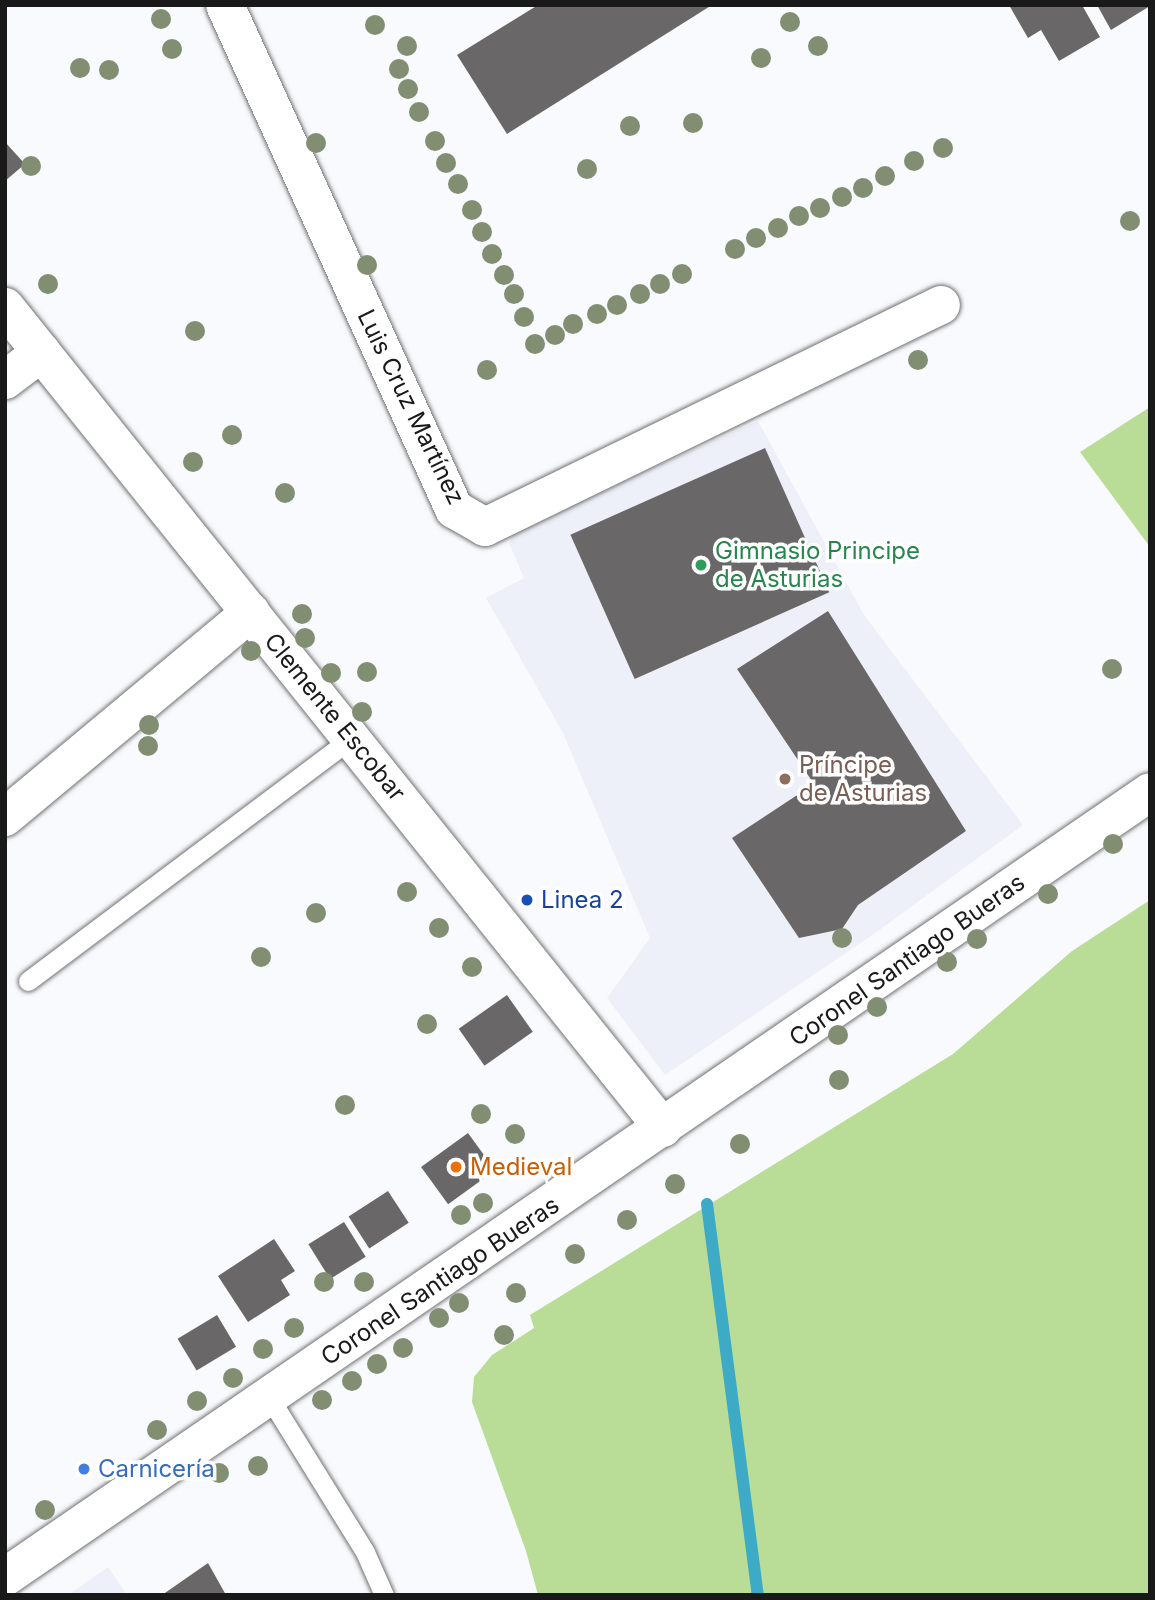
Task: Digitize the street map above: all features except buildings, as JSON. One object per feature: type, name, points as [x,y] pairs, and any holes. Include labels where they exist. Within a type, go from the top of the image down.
[{"type":"street","name":"Luis Cruz Martínez","points":[[225,5],[454,509],[485,527],[942,305]]},
{"type":"street","name":"Clemente Escobar","points":[[5,306],[663,1128]]},
{"type":"street","points":[[5,380],[42,352]]},
{"type":"street","points":[[5,817],[251,612]]},
{"type":"street","name":"Coronel Santiago Bueras","points":[[5,1577],[1150,792]]},
{"type":"lane","points":[[28,981],[352,738]]},
{"type":"lane","points":[[269,1397],[365,1552],[384,1595]]},
{"type":"shaded area","name":"Príncipe de Asturias","points":[[758,421],[864,615],[1023,825],[871,936],[665,1075],[607,998],[650,938],[563,733],[486,598],[524,578],[509,543],[516,529]]},
{"type":"shaded area","points":[[108,1567],[127,1595],[68,1595]]},
{"type":"green space","points":[[1150,407],[1150,547],[1080,452]]},
{"type":"green space","points":[[1150,900],[1150,1595],[538,1595],[526,1551],[472,1402],[474,1377],[492,1355],[534,1328],[530,1315],[953,1054],[1072,951]]},
{"type":"waterway","points":[[707,1204],[758,1595]]},
{"type":"place","name":"Gimnasio Principe de Asturias","points":[[701,565]]},
{"type":"place","name":"Príncipe de Asturias","points":[[785,779]]},
{"type":"place","name":"Linea 2","points":[[527,900]]},
{"type":"place","name":"Medieval","points":[[456,1167]]},
{"type":"place","name":"Carnicería","points":[[84,1469]]}]
